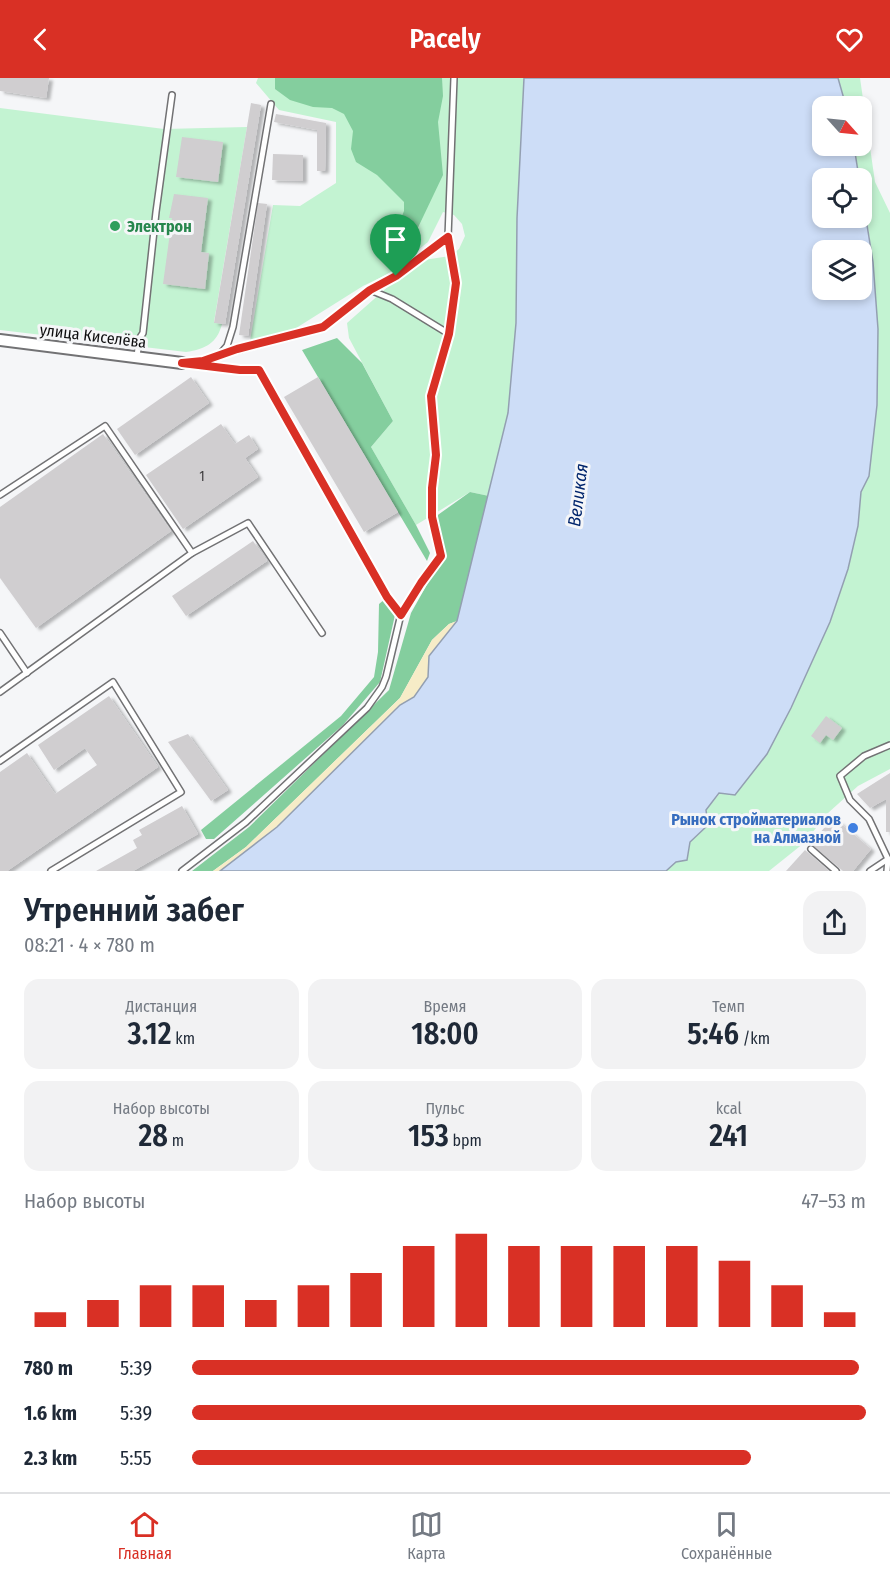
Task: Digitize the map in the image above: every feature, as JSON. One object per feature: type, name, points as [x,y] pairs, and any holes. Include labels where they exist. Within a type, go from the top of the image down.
[{"type":"street","name":"улица Киселёва","points":[[0,340],[182,363]]},
{"type":"lane","points":[[182,871],[246,822],[367,708],[382,687],[401,615],[441,556],[432,517],[432,488],[436,455],[431,396],[449,334],[456,283],[448,237],[454,78]]},
{"type":"lane","points":[[137,357],[139,339],[143,333],[172,95]]},
{"type":"lane","points":[[218,357],[227,346],[233,327],[271,104]]},
{"type":"lane","points":[[182,363],[203,361],[237,349],[323,327],[370,290],[396,276],[448,237]]},
{"type":"lane","points":[[370,290],[392,299],[449,334]]},
{"type":"lane","points":[[182,363],[259,370],[387,597],[401,615]]},
{"type":"lane","points":[[0,495],[105,426],[192,553]]},
{"type":"lane","points":[[0,692],[192,553],[248,523],[322,633]]},
{"type":"lane","points":[[0,633],[27,673]]},
{"type":"lane","points":[[0,760],[113,682],[181,792],[51,871]]},
{"type":"lane","points":[[887,871],[889,859],[869,819],[850,800],[840,776],[864,756],[890,745]]},
{"type":"lane","points":[[811,849],[836,871]]},
{"type":"lane","points":[[870,871],[889,859]]},
{"type":"green space","points":[[258,78],[524,78],[517,218],[516,323],[508,413],[489,496],[470,492],[416,525],[371,447],[393,421],[349,338],[347,323],[417,261],[450,256],[459,249],[465,236],[462,224],[454,215],[443,212],[428,242],[388,274],[363,286],[293,330],[250,341],[273,205],[300,206],[336,183],[336,122],[279,110],[256,83]]},
{"type":"green space","points":[[275,78],[442,78],[443,96],[438,122],[443,175],[413,238],[406,246],[397,249],[391,243],[404,211],[404,202],[377,175],[356,162],[351,149],[353,131],[344,114],[332,108],[313,107],[290,100],[275,89]]},
{"type":"green space","points":[[838,78],[860,78],[863,96],[843,96]]},
{"type":"green space","name":"Электрон","points":[[0,108],[164,129],[247,127],[214,322],[222,324],[217,336],[210,344],[186,352],[0,330]]},
{"type":"green space","points":[[856,156],[871,156],[875,182],[890,213],[890,769],[858,786],[828,813],[804,843],[769,871],[666,871],[676,862],[687,859],[690,842],[708,825],[706,810],[791,708],[830,622],[848,569],[858,526],[861,492],[869,476],[877,405],[878,329],[872,240],[870,240],[868,228],[872,228],[872,168],[857,168]]},
{"type":"green space","points":[[337,338],[362,363],[393,421],[371,447],[430,553],[427,561],[302,350]]},
{"type":"green space","points":[[470,492],[489,496],[457,621],[449,624],[432,640],[400,698],[246,847],[213,871],[192,871],[249,827],[389,690],[411,613],[443,556],[435,517]]},
{"type":"green space","points":[[385,599],[395,615],[380,682],[343,725],[214,839],[206,839],[201,830],[341,716],[374,677],[378,652],[379,604]]},
{"type":"sand","points":[[457,621],[429,656],[428,677],[414,698],[400,705],[277,827],[220,871],[213,871],[246,847],[400,698],[432,640],[449,624]]},
{"type":"water","name":"Великая","points":[[524,78],[838,78],[843,96],[812,96],[812,156],[856,156],[857,168],[812,168],[812,228],[867,228],[869,240],[812,240],[812,300],[872,300],[872,256],[878,329],[877,405],[869,476],[861,492],[858,526],[848,569],[830,622],[791,708],[767,754],[735,795],[719,793],[706,810],[708,825],[690,842],[687,860],[676,862],[666,871],[220,871],[277,827],[400,705],[414,697],[428,677],[429,656],[457,621],[508,413],[516,323],[517,218]]},
{"type":"building","points":[[0,78],[49,78],[46,98],[0,91]]},
{"type":"building","points":[[251,103],[261,105],[225,324],[214,323]]},
{"type":"building","points":[[276,114],[326,123],[325,171],[317,171],[317,130],[274,122]]},
{"type":"building","points":[[182,137],[223,142],[218,182],[176,177]]},
{"type":"building","points":[[273,154],[303,155],[303,181],[272,180]]},
{"type":"building","name":"Электрон","points":[[174,194],[208,198],[201,252],[209,253],[205,289],[163,284],[172,218],[169,218]]},
{"type":"building","points":[[258,203],[267,204],[248,336],[239,335]]},
{"type":"building","points":[[191,377],[209,403],[135,455],[117,429]]},
{"type":"building","points":[[318,377],[398,512],[364,532],[284,397]]},
{"type":"building","points":[[221,424],[235,444],[249,435],[258,449],[245,458],[258,477],[183,529],[146,475]]},
{"type":"building","points":[[103,434],[171,531],[36,628],[0,578],[0,507]]},
{"type":"building","points":[[253,541],[267,561],[186,616],[172,596]]},
{"type":"building","points":[[109,696],[158,767],[7,871],[0,871],[0,772],[27,753],[55,794],[97,765],[85,748],[54,770],[38,745]]},
{"type":"building","points":[[826,716],[842,728],[833,740],[826,735],[820,743],[811,736]]},
{"type":"building","points":[[188,734],[228,790],[211,801],[168,742]]},
{"type":"building","points":[[890,773],[890,832],[886,832],[886,799],[870,808],[857,794]]},
{"type":"building","points":[[182,806],[198,834],[133,871],[96,871],[137,848],[133,840],[142,835],[139,830]]},
{"type":"building","points":[[833,817],[871,849],[853,871],[843,871],[811,844]]},
{"type":"building","points":[[805,850],[829,871],[786,871]]},
{"type":"place","name":"Электрон","points":[[115,226]]},
{"type":"place","name":"Рынок стройматериалов на Алмазной","points":[[853,828]]},
{"type":"route","points":[[448,237],[456,283],[449,334],[431,396],[436,455],[432,488],[432,517],[441,556],[401,615],[387,597],[259,370],[182,363],[203,361],[237,349],[323,327],[370,290],[396,276],[448,237]]}]
